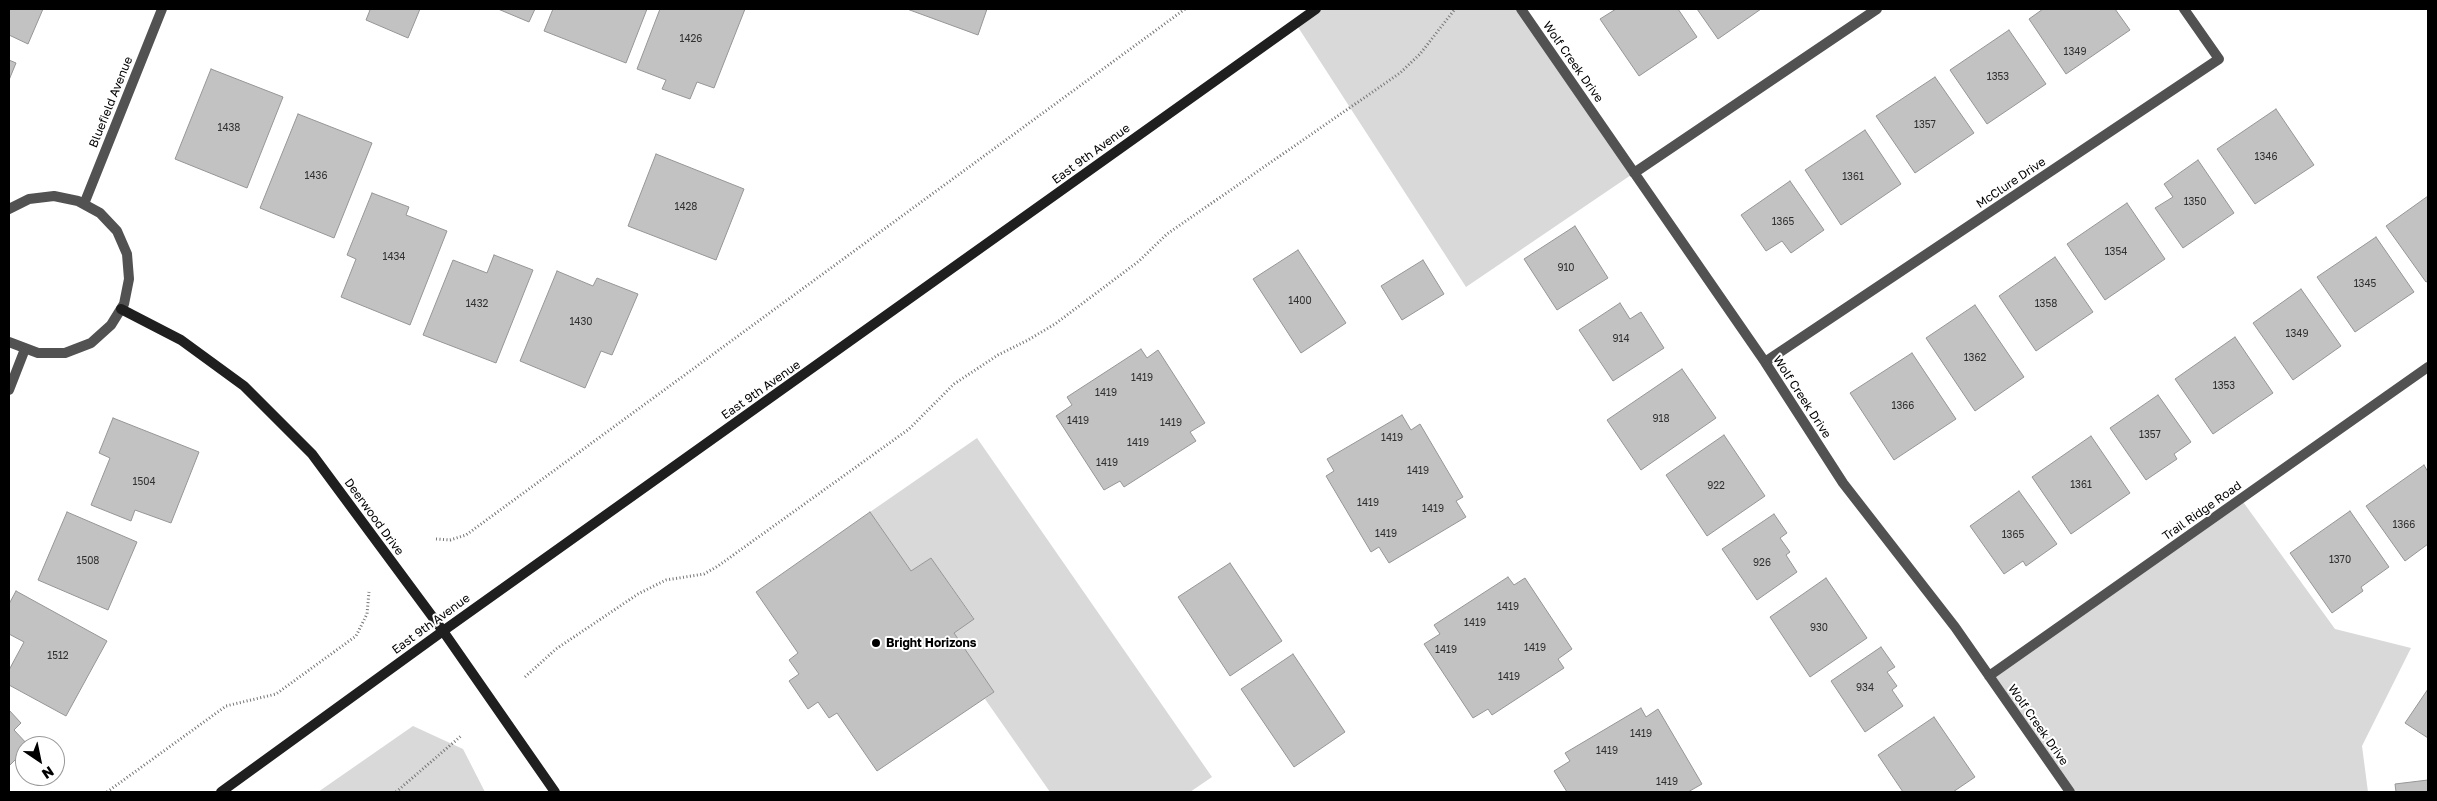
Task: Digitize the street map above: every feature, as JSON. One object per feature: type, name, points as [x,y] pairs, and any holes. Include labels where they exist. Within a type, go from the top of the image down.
[{"type":"main road","name":"East 9th Avenue","points":[[221,792],[443,631],[1316,9]]},
{"type":"main road","name":"Deerwood Drive","points":[[121,309],[181,340],[244,386],[312,454],[443,631],[555,792]]},
{"type":"street","name":"Bluefield Avenue","points":[[84,204],[162,9]]},
{"type":"street","name":"Wolf Creek Drive","points":[[1521,9],[1765,362],[1843,483],[1955,626],[2070,792]]},
{"type":"street","points":[[1634,173],[1877,9]]},
{"type":"street","name":"McClure Drive","points":[[1765,362],[2219,59],[2184,9]]},
{"type":"street","points":[[9,209],[28,199],[54,196],[84,204],[100,213],[116,231],[127,254],[129,279],[124,304],[112,325],[91,343],[65,353],[38,353],[9,342]]},
{"type":"street","points":[[9,390],[25,349]]},
{"type":"street","name":"Trail Ridge Road","points":[[1989,676],[2428,367]]},
{"type":"path","points":[[436,539],[450,540],[466,535],[1185,9]]},
{"type":"path","points":[[526,677],[556,649],[638,594],[666,580],[704,574],[718,566],[909,429],[954,384],[1006,350],[1055,324],[1139,261],[1167,234],[1400,73],[1420,54],[1455,9]]},
{"type":"path","points":[[107,792],[226,706],[276,694],[356,636],[367,614],[369,592]]},
{"type":"path","points":[[396,792],[461,736]]},
{"type":"shaded area","points":[[1316,9],[1521,9],[1634,173],[1466,287],[1296,24]]},
{"type":"shaded area","points":[[977,438],[1212,777],[1190,792],[1050,792],[985,699],[994,692],[954,633],[974,618],[931,558],[911,571],[870,512]]},
{"type":"shaded area","points":[[2241,499],[2335,629],[2411,648],[2362,746],[2368,792],[2070,792],[1989,676]]},
{"type":"shaded area","points":[[413,726],[463,749],[485,792],[318,792]]},
{"type":"building","points":[[9,9],[43,9],[28,44],[9,35]]},
{"type":"building","points":[[366,9],[420,9],[408,38],[366,20],[370,10]]},
{"type":"building","points":[[498,9],[535,9],[529,22]]},
{"type":"building","points":[[553,9],[647,9],[626,63],[544,31]]},
{"type":"building","points":[[660,9],[745,9],[714,88],[697,82],[690,99],[662,89],[666,80],[637,69]]},
{"type":"building","points":[[907,9],[987,9],[978,35]]},
{"type":"building","points":[[1616,9],[1678,9],[1697,37],[1639,76],[1600,19]]},
{"type":"building","points":[[1697,9],[1761,9],[1718,39]]},
{"type":"building","points":[[2043,9],[2115,9],[2130,30],[2066,74],[2029,19]]},
{"type":"building","points":[[2009,30],[2046,84],[1987,124],[1950,70]]},
{"type":"building","points":[[9,60],[16,63],[9,80]]},
{"type":"building","points":[[211,69],[283,97],[247,188],[175,159]]},
{"type":"building","points":[[1935,77],[1974,133],[1915,173],[1876,116]]},
{"type":"building","points":[[2276,109],[2314,165],[2255,204],[2217,149]]},
{"type":"building","points":[[298,114],[372,143],[334,238],[260,208]]},
{"type":"building","points":[[1865,130],[1901,184],[1841,225],[1805,170]]},
{"type":"building","points":[[656,154],[744,189],[716,260],[628,226]]},
{"type":"building","points":[[2198,160],[2234,213],[2183,248],[2155,208],[2173,197],[2164,184]]},
{"type":"building","points":[[1790,181],[1824,230],[1791,253],[1782,241],[1766,251],[1741,215]]},
{"type":"building","points":[[372,193],[409,207],[406,215],[447,231],[410,325],[341,297],[356,259],[347,255]]},
{"type":"building","points":[[2428,196],[2428,281],[2426,282],[2386,226]]},
{"type":"building","points":[[2127,203],[2165,259],[2105,300],[2067,244]]},
{"type":"building","points":[[1575,226],[1608,278],[1557,310],[1524,259]]},
{"type":"building","points":[[2376,237],[2414,292],[2355,332],[2317,277]]},
{"type":"building","points":[[1298,250],[1346,323],[1301,353],[1253,279]]},
{"type":"building","points":[[494,255],[533,270],[496,363],[423,335],[453,260],[487,273]]},
{"type":"building","points":[[2055,257],[2093,312],[2036,351],[1999,296]]},
{"type":"building","points":[[1423,260],[1444,294],[1402,320],[1381,286]]},
{"type":"building","points":[[557,271],[593,286],[597,278],[638,294],[612,355],[601,351],[585,388],[520,361]]},
{"type":"building","points":[[2301,289],[2341,346],[2293,380],[2253,323]]},
{"type":"building","points":[[1620,303],[1630,319],[1641,312],[1664,348],[1613,381],[1579,330]]},
{"type":"building","points":[[1975,305],[2024,377],[1975,411],[1926,338]]},
{"type":"building","points":[[2235,337],[2273,393],[2213,434],[2175,379]]},
{"type":"building","points":[[1141,349],[1147,358],[1158,350],[1205,423],[1190,432],[1196,441],[1124,487],[1120,481],[1104,490],[1056,416],[1072,405],[1067,397]]},
{"type":"building","points":[[1912,353],[1956,419],[1894,460],[1850,393]]},
{"type":"building","points":[[1682,369],[1716,418],[1641,470],[1607,420]]},
{"type":"building","points":[[2158,395],[2191,442],[2174,454],[2177,459],[2146,480],[2110,428]]},
{"type":"building","points":[[1402,415],[1411,430],[1420,424],[1463,497],[1456,501],[1466,517],[1389,563],[1379,547],[1371,552],[1326,476],[1334,471],[1327,459]]},
{"type":"building","points":[[113,418],[199,452],[171,523],[135,510],[131,521],[91,505],[110,458],[99,453]]},
{"type":"building","points":[[1724,435],[1765,496],[1707,536],[1666,475]]},
{"type":"building","points":[[2091,436],[2130,493],[2071,534],[2032,477]]},
{"type":"building","points":[[2424,465],[2428,472],[2428,544],[2405,561],[2366,506]]},
{"type":"building","points":[[2019,491],[2057,544],[2026,566],[2023,561],[2004,574],[1970,526]]},
{"type":"building","points":[[2350,511],[2389,567],[2361,587],[2363,591],[2332,613],[2290,553]]},
{"type":"building","points":[[67,512],[137,542],[108,610],[38,580]]},
{"type":"building","name":"Bright Horizons","points":[[870,512],[911,571],[931,558],[974,619],[954,633],[994,692],[877,771],[837,713],[829,718],[818,702],[808,709],[789,681],[799,674],[789,660],[798,653],[756,592]]},
{"type":"building","points":[[1774,514],[1787,533],[1780,538],[1790,552],[1786,555],[1797,572],[1757,600],[1722,549]]},
{"type":"building","points":[[1230,563],[1282,641],[1230,676],[1178,597]]},
{"type":"building","points":[[1508,577],[1514,585],[1525,578],[1572,649],[1558,659],[1564,668],[1492,715],[1488,709],[1473,718],[1424,644],[1440,634],[1434,625]]},
{"type":"building","points":[[1826,578],[1867,638],[1810,677],[1770,617]]},
{"type":"building","points":[[16,591],[107,641],[66,716],[9,685],[9,670],[24,642],[9,634],[9,604]]},
{"type":"building","points":[[1881,647],[1895,667],[1887,672],[1897,686],[1892,690],[1903,706],[1865,732],[1831,681]]},
{"type":"building","points":[[1293,654],[1345,732],[1294,767],[1241,689]]},
{"type":"building","points":[[2428,689],[2428,738],[2405,723]]},
{"type":"building","points":[[1641,708],[1646,717],[1658,709],[1702,784],[1688,792],[1567,792],[1554,771],[1570,761],[1565,753]]},
{"type":"building","points":[[9,710],[21,723],[14,730],[20,736],[15,736],[15,760],[9,766]]},
{"type":"building","points":[[1934,717],[1975,777],[1953,792],[1903,792],[1878,755]]},
{"type":"building","points":[[2428,780],[2428,792],[2396,792],[2395,784]]},
{"type":"place","name":"Bright Horizons","points":[[876,643]]}]
